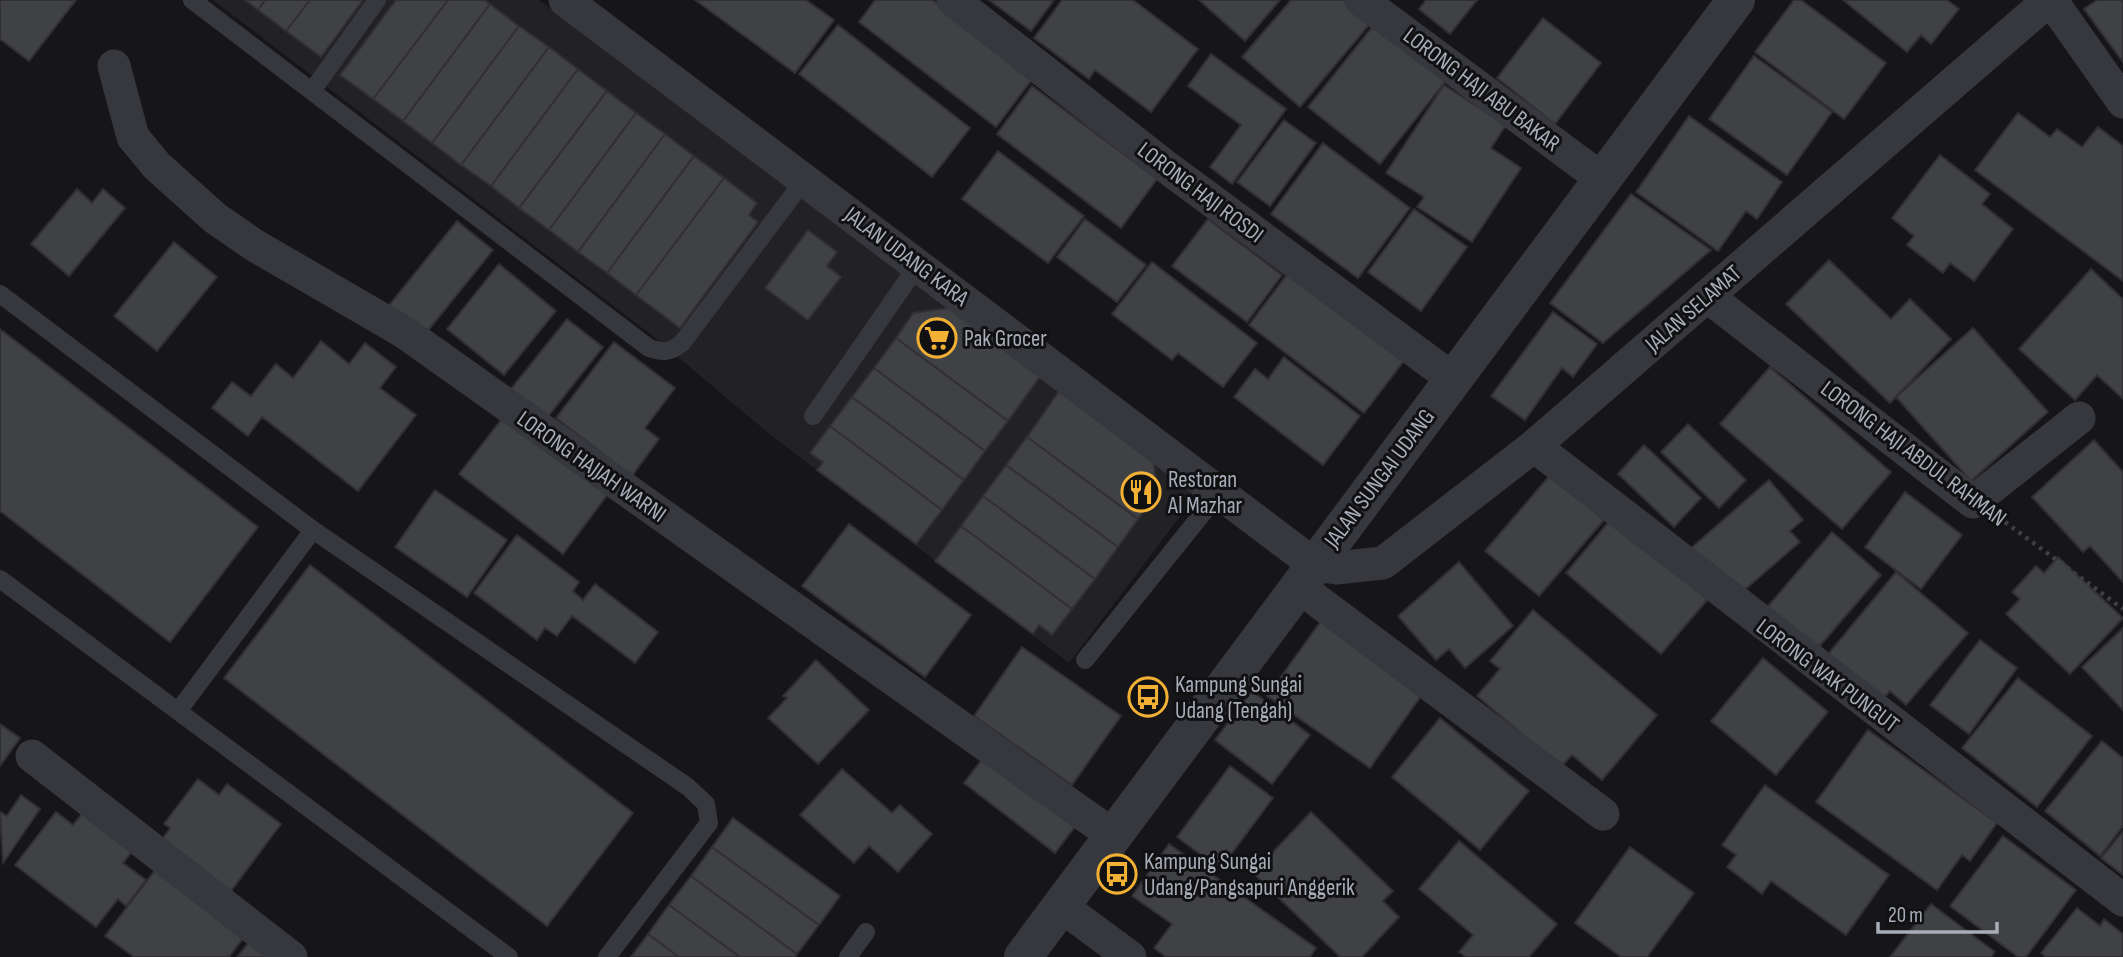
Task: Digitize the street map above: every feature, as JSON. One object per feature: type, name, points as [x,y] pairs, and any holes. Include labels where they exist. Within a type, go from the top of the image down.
[{"type":"street","name":"JALAN UDANG KARA","points":[[565,0],[806,179],[1219,493],[1307,576],[1603,814]]},
{"type":"street","name":"LORONG HAJI ROSDI","points":[[953,0],[1165,166],[1453,379]]},
{"type":"street","name":"LORONG HAJI ABU BAKAR","points":[[1361,0],[1602,179]]},
{"type":"street","name":"JALAN SUNGAI UDANG","points":[[1023,957],[1735,0]]},
{"type":"street","points":[[2050,0],[2123,102]]},
{"type":"street","name":"JALAN SELAMAT","points":[[1307,576],[1336,568],[1383,563],[1534,446],[2050,0]]},
{"type":"street","name":"LORONG HAJJAH WARNI","points":[[114,66],[133,137],[157,166],[215,218],[254,245],[404,332],[1114,836]]},
{"type":"street","name":"LORONG HAJI ABDUL RAHMAN","points":[[1707,296],[1973,502]]},
{"type":"street","points":[[1973,502],[2079,418]]},
{"type":"street","name":"LORONG WAK PUNGUT","points":[[1534,446],[2123,900]]},
{"type":"street","points":[[32,756],[291,957]]},
{"type":"street","points":[[1061,906],[1130,957]]},
{"type":"lane","points":[[192,0],[638,340],[660,352],[673,351],[682,343],[806,179]]},
{"type":"lane","points":[[312,91],[377,0]]},
{"type":"lane","points":[[813,415],[918,265]]},
{"type":"lane","points":[[0,294],[313,530],[688,788],[706,804],[709,823],[607,957]]},
{"type":"lane","points":[[1085,660],[1219,493]]},
{"type":"lane","points":[[178,710],[313,530]]},
{"type":"lane","points":[[0,579],[509,957]]},
{"type":"lane","points":[[848,957],[866,932]]},
{"type":"path","name":"LORONG HAJI ABDUL RAHMAN","points":[[1973,502],[2021,532],[2123,609]]},
{"type":"shaded area","points":[[213,0],[539,0],[1198,493],[1069,663],[767,432],[654,337]]},
{"type":"building","points":[[0,0],[76,0],[29,61],[0,39]]},
{"type":"building","points":[[245,0],[265,0],[258,10]]},
{"type":"building","points":[[265,0],[310,0],[286,31],[258,10]]},
{"type":"building","points":[[310,0],[363,0],[321,57],[286,31]]},
{"type":"building","points":[[396,0],[448,0],[373,99],[340,75]]},
{"type":"building","points":[[448,0],[485,0],[490,4],[403,121],[373,99]]},
{"type":"building","points":[[695,0],[806,0],[834,20],[795,73]]},
{"type":"building","points":[[875,0],[933,0],[1034,77],[996,127],[859,22]]},
{"type":"building","points":[[989,0],[1054,0],[1031,31]]},
{"type":"building","points":[[1062,0],[1133,0],[1198,49],[1151,112],[1095,70],[1089,79],[1034,38]]},
{"type":"building","points":[[1199,0],[1280,0],[1245,41]]},
{"type":"building","points":[[1291,0],[1351,0],[1374,19],[1300,107],[1242,57]]},
{"type":"building","points":[[1426,0],[1477,0],[1450,34],[1419,9]]},
{"type":"building","points":[[1794,0],[1801,0],[1886,63],[1844,119],[1755,52]]},
{"type":"building","points":[[1843,0],[1947,0],[1959,9],[1931,44],[1921,35],[1907,52]]},
{"type":"building","points":[[2097,0],[2123,0],[2123,62],[2084,9]]},
{"type":"building","points":[[490,4],[519,26],[432,143],[403,121]]},
{"type":"building","points":[[1543,18],[1601,63],[1555,124],[1497,78]]},
{"type":"building","points":[[1377,21],[1448,78],[1380,164],[1308,107]]},
{"type":"building","points":[[838,25],[970,128],[932,177],[799,74]]},
{"type":"building","points":[[519,26],[549,47],[461,165],[432,143]]},
{"type":"building","points":[[549,47],[578,69],[491,186],[461,165]]},
{"type":"building","points":[[1211,54],[1286,109],[1232,184],[1210,167],[1241,125],[1188,86]]},
{"type":"building","points":[[1754,56],[1832,112],[1787,175],[1709,119]]},
{"type":"building","points":[[578,69],[607,91],[519,208],[491,186]]},
{"type":"building","points":[[1444,85],[1506,125],[1491,148],[1521,168],[1472,242],[1417,207],[1424,197],[1386,173]]},
{"type":"building","points":[[1032,86],[1157,179],[1121,228],[997,134]]},
{"type":"building","points":[[607,91],[636,113],[549,230],[519,208]]},
{"type":"building","points":[[636,113],[665,134],[578,252],[549,230]]},
{"type":"building","points":[[2018,113],[2050,137],[2057,129],[2082,147],[2098,127],[2123,146],[2123,281],[1975,170]]},
{"type":"building","points":[[1689,116],[1782,182],[1757,219],[1746,211],[1718,251],[1636,192]]},
{"type":"building","points":[[1284,120],[1316,143],[1270,206],[1237,182]]},
{"type":"building","points":[[665,134],[694,156],[607,273],[578,252]]},
{"type":"building","points":[[1323,143],[1410,208],[1358,278],[1271,214]]},
{"type":"building","points":[[998,151],[1084,216],[1048,263],[962,199]]},
{"type":"building","points":[[1940,155],[1990,194],[1982,204],[2013,229],[1974,281],[1950,263],[1943,273],[1907,245],[1914,236],[1892,218]]},
{"type":"building","points":[[694,156],[724,178],[636,295],[607,273]]},
{"type":"building","points":[[724,178],[757,203],[749,215],[758,222],[680,328],[636,295]]},
{"type":"building","points":[[77,189],[92,203],[103,189],[125,208],[69,276],[31,244]]},
{"type":"building","points":[[1631,194],[1711,250],[1603,343],[1550,303]]},
{"type":"building","points":[[1414,209],[1467,247],[1421,311],[1368,272]]},
{"type":"building","points":[[1085,219],[1146,265],[1117,302],[1057,257]]},
{"type":"building","points":[[1208,219],[1282,275],[1247,322],[1172,266]]},
{"type":"building","points":[[457,221],[493,250],[422,338],[386,309]]},
{"type":"building","points":[[808,230],[837,252],[827,266],[841,277],[808,320],[765,288]]},
{"type":"building","points":[[174,242],[217,277],[157,351],[114,316]]},
{"type":"building","points":[[1829,260],[1891,319],[1910,299],[1951,339],[1890,403],[1786,304]]},
{"type":"building","points":[[1152,262],[1257,343],[1223,387],[1178,353],[1172,360],[1112,314]]},
{"type":"building","points":[[499,264],[556,311],[504,375],[447,329]]},
{"type":"building","points":[[2091,269],[2123,299],[2123,399],[2097,375],[2075,400],[2019,349]]},
{"type":"building","points":[[1288,273],[1410,353],[1364,413],[1249,325]]},
{"type":"building","points":[[956,307],[1044,371],[1008,421],[896,338],[913,313]]},
{"type":"building","points":[[1553,312],[1597,344],[1573,377],[1562,368],[1525,420],[1491,396]]},
{"type":"building","points":[[567,319],[603,347],[546,419],[510,390]]},
{"type":"building","points":[[1973,328],[2048,412],[1971,481],[1896,397]]},
{"type":"building","points":[[0,329],[258,527],[170,642],[0,511]]},
{"type":"building","points":[[896,338],[1008,421],[985,451],[874,368]]},
{"type":"building","points":[[321,341],[349,364],[365,343],[396,367],[380,388],[416,415],[358,491],[262,417],[248,436],[212,408],[232,382],[251,396],[276,364],[293,378]]},
{"type":"building","points":[[614,342],[675,388],[645,428],[659,439],[632,476],[556,418]]},
{"type":"building","points":[[1284,357],[1360,416],[1323,465],[1234,397],[1255,369],[1268,379]]},
{"type":"building","points":[[1770,367],[1891,472],[1842,529],[1720,424]]},
{"type":"building","points":[[874,368],[985,451],[964,480],[852,397]]},
{"type":"building","points":[[1062,387],[1152,452],[1158,493],[1138,519],[1027,437]]},
{"type":"building","points":[[852,397],[964,480],[942,510],[830,426]]},
{"type":"building","points":[[508,411],[611,490],[563,554],[459,474]]},
{"type":"building","points":[[1688,424],[1746,480],[1719,508],[1661,452]]},
{"type":"building","points":[[830,426],[942,510],[916,544],[817,470],[823,462],[810,453]]},
{"type":"building","points":[[1027,437],[1138,519],[1118,547],[1006,465]]},
{"type":"building","points":[[2094,440],[2123,472],[2123,582],[2090,546],[2083,552],[2032,497]]},
{"type":"building","points":[[1644,445],[1701,498],[1674,527],[1618,474]]},
{"type":"building","points":[[1006,465],[1118,547],[1095,579],[983,496]]},
{"type":"building","points":[[1551,474],[1604,520],[1539,596],[1485,551]]},
{"type":"building","points":[[1769,480],[1803,520],[1790,531],[1800,542],[1734,599],[1691,548]]},
{"type":"building","points":[[435,490],[507,540],[467,597],[395,547]]},
{"type":"building","points":[[1905,492],[1962,535],[1921,589],[1865,547]]},
{"type":"building","points":[[983,496],[1095,579],[1072,609],[961,526]]},
{"type":"building","points":[[1612,518],[1708,599],[1661,654],[1566,573]]},
{"type":"building","points":[[849,524],[971,615],[925,677],[802,586]]},
{"type":"building","points":[[961,526],[1072,609],[1052,635],[1039,625],[1033,634],[935,561]]},
{"type":"building","points":[[1832,532],[1881,575],[1811,656],[1762,613]]},
{"type":"building","points":[[517,535],[579,582],[573,591],[583,600],[595,584],[658,632],[635,663],[572,616],[557,636],[545,628],[537,640],[474,593]]},
{"type":"building","points":[[2058,557],[2123,618],[2070,674],[2006,614],[2020,599],[2012,592],[2036,566],[2044,573]]},
{"type":"building","points":[[1459,562],[1513,626],[1465,668],[1449,649],[1436,660],[1398,616]]},
{"type":"building","points":[[310,565],[633,813],[547,926],[224,678]]},
{"type":"building","points":[[1896,572],[1968,633],[1906,705],[1890,691],[1873,710],[1819,665]]},
{"type":"building","points":[[1533,610],[1657,715],[1602,780],[1572,755],[1561,767],[1477,696],[1500,669],[1490,661]]},
{"type":"building","points":[[1324,617],[1426,689],[1370,768],[1267,696]]},
{"type":"building","points":[[2123,628],[2123,710],[2082,667]]},
{"type":"building","points":[[1980,640],[2017,668],[1969,734],[1930,705]]},
{"type":"building","points":[[1022,647],[1121,716],[1072,785],[974,716]]},
{"type":"building","points":[[1763,658],[1828,712],[1776,775],[1711,721]]},
{"type":"building","points":[[816,660],[869,710],[818,764],[768,718],[787,698],[783,696]]},
{"type":"building","points":[[2018,678],[2092,736],[2037,807],[1962,748]]},
{"type":"building","points":[[1252,691],[1310,735],[1272,784],[1215,740]]},
{"type":"building","points":[[1440,718],[1529,791],[1480,850],[1392,777]]},
{"type":"building","points":[[0,724],[20,738],[0,766]]},
{"type":"building","points":[[1868,730],[1997,823],[1970,861],[1962,855],[1937,890],[1816,802]]},
{"type":"building","points":[[2102,741],[2123,758],[2123,826],[2100,856],[2045,811]]},
{"type":"building","points":[[986,754],[1077,824],[1055,853],[964,783]]},
{"type":"building","points":[[1230,766],[1273,798],[1220,869],[1177,837]]},
{"type":"building","points":[[842,769],[892,813],[900,805],[932,834],[898,872],[869,846],[854,863],[800,815]]},
{"type":"building","points":[[198,779],[219,795],[227,784],[281,824],[225,899],[156,848],[170,828],[164,824]]},
{"type":"building","points":[[1765,785],[1889,875],[1846,935],[1771,881],[1762,894],[1727,867],[1736,855],[1722,845]]},
{"type":"building","points":[[21,795],[40,809],[3,863],[0,812],[7,816]]},
{"type":"building","points":[[85,810],[135,848],[123,863],[146,880],[126,906],[118,899],[96,927],[15,865],[56,812],[73,825]]},
{"type":"building","points":[[1311,812],[1393,891],[1383,901],[1399,917],[1362,957],[1340,957],[1253,873]]},
{"type":"building","points":[[733,818],[840,896],[819,925],[712,847]]},
{"type":"building","points":[[2123,831],[2123,875],[2101,858]]},
{"type":"building","points":[[2003,836],[2076,890],[2026,957],[2018,957],[1950,906]]},
{"type":"building","points":[[1459,841],[1557,924],[1529,957],[1466,957],[1459,952],[1473,935],[1419,889]]},
{"type":"building","points":[[1169,844],[1316,948],[1310,957],[1166,957],[1154,948],[1172,924],[1132,896]]},
{"type":"building","points":[[712,847],[819,925],[797,954],[691,876]]},
{"type":"building","points":[[1630,847],[1694,893],[1647,957],[1621,957],[1575,923]]},
{"type":"building","points":[[156,869],[245,936],[229,957],[134,957],[105,936]]},
{"type":"building","points":[[691,876],[797,954],[795,957],[740,957],[669,905]]},
{"type":"building","points":[[1931,904],[1995,952],[1991,957],[1890,957]]},
{"type":"building","points":[[669,905],[740,957],[679,957],[648,934]]},
{"type":"building","points":[[2077,908],[2100,926],[2104,919],[2123,934],[2123,957],[2046,957],[2041,953]]},
{"type":"building","points":[[648,934],[679,957],[631,957]]},
{"type":"building","points":[[249,942],[268,957],[237,957]]},
{"type":"place","name":"Pak Grocer","points":[[937,338]]},
{"type":"place","name":"Restoran Al Mazhar","points":[[1141,492]]},
{"type":"place","name":"Kampung Sungai Udang (Tengah)","points":[[1148,697]]},
{"type":"place","name":"Kampung Sungai Udang/Pangsapuri Anggerik","points":[[1117,874]]}]
